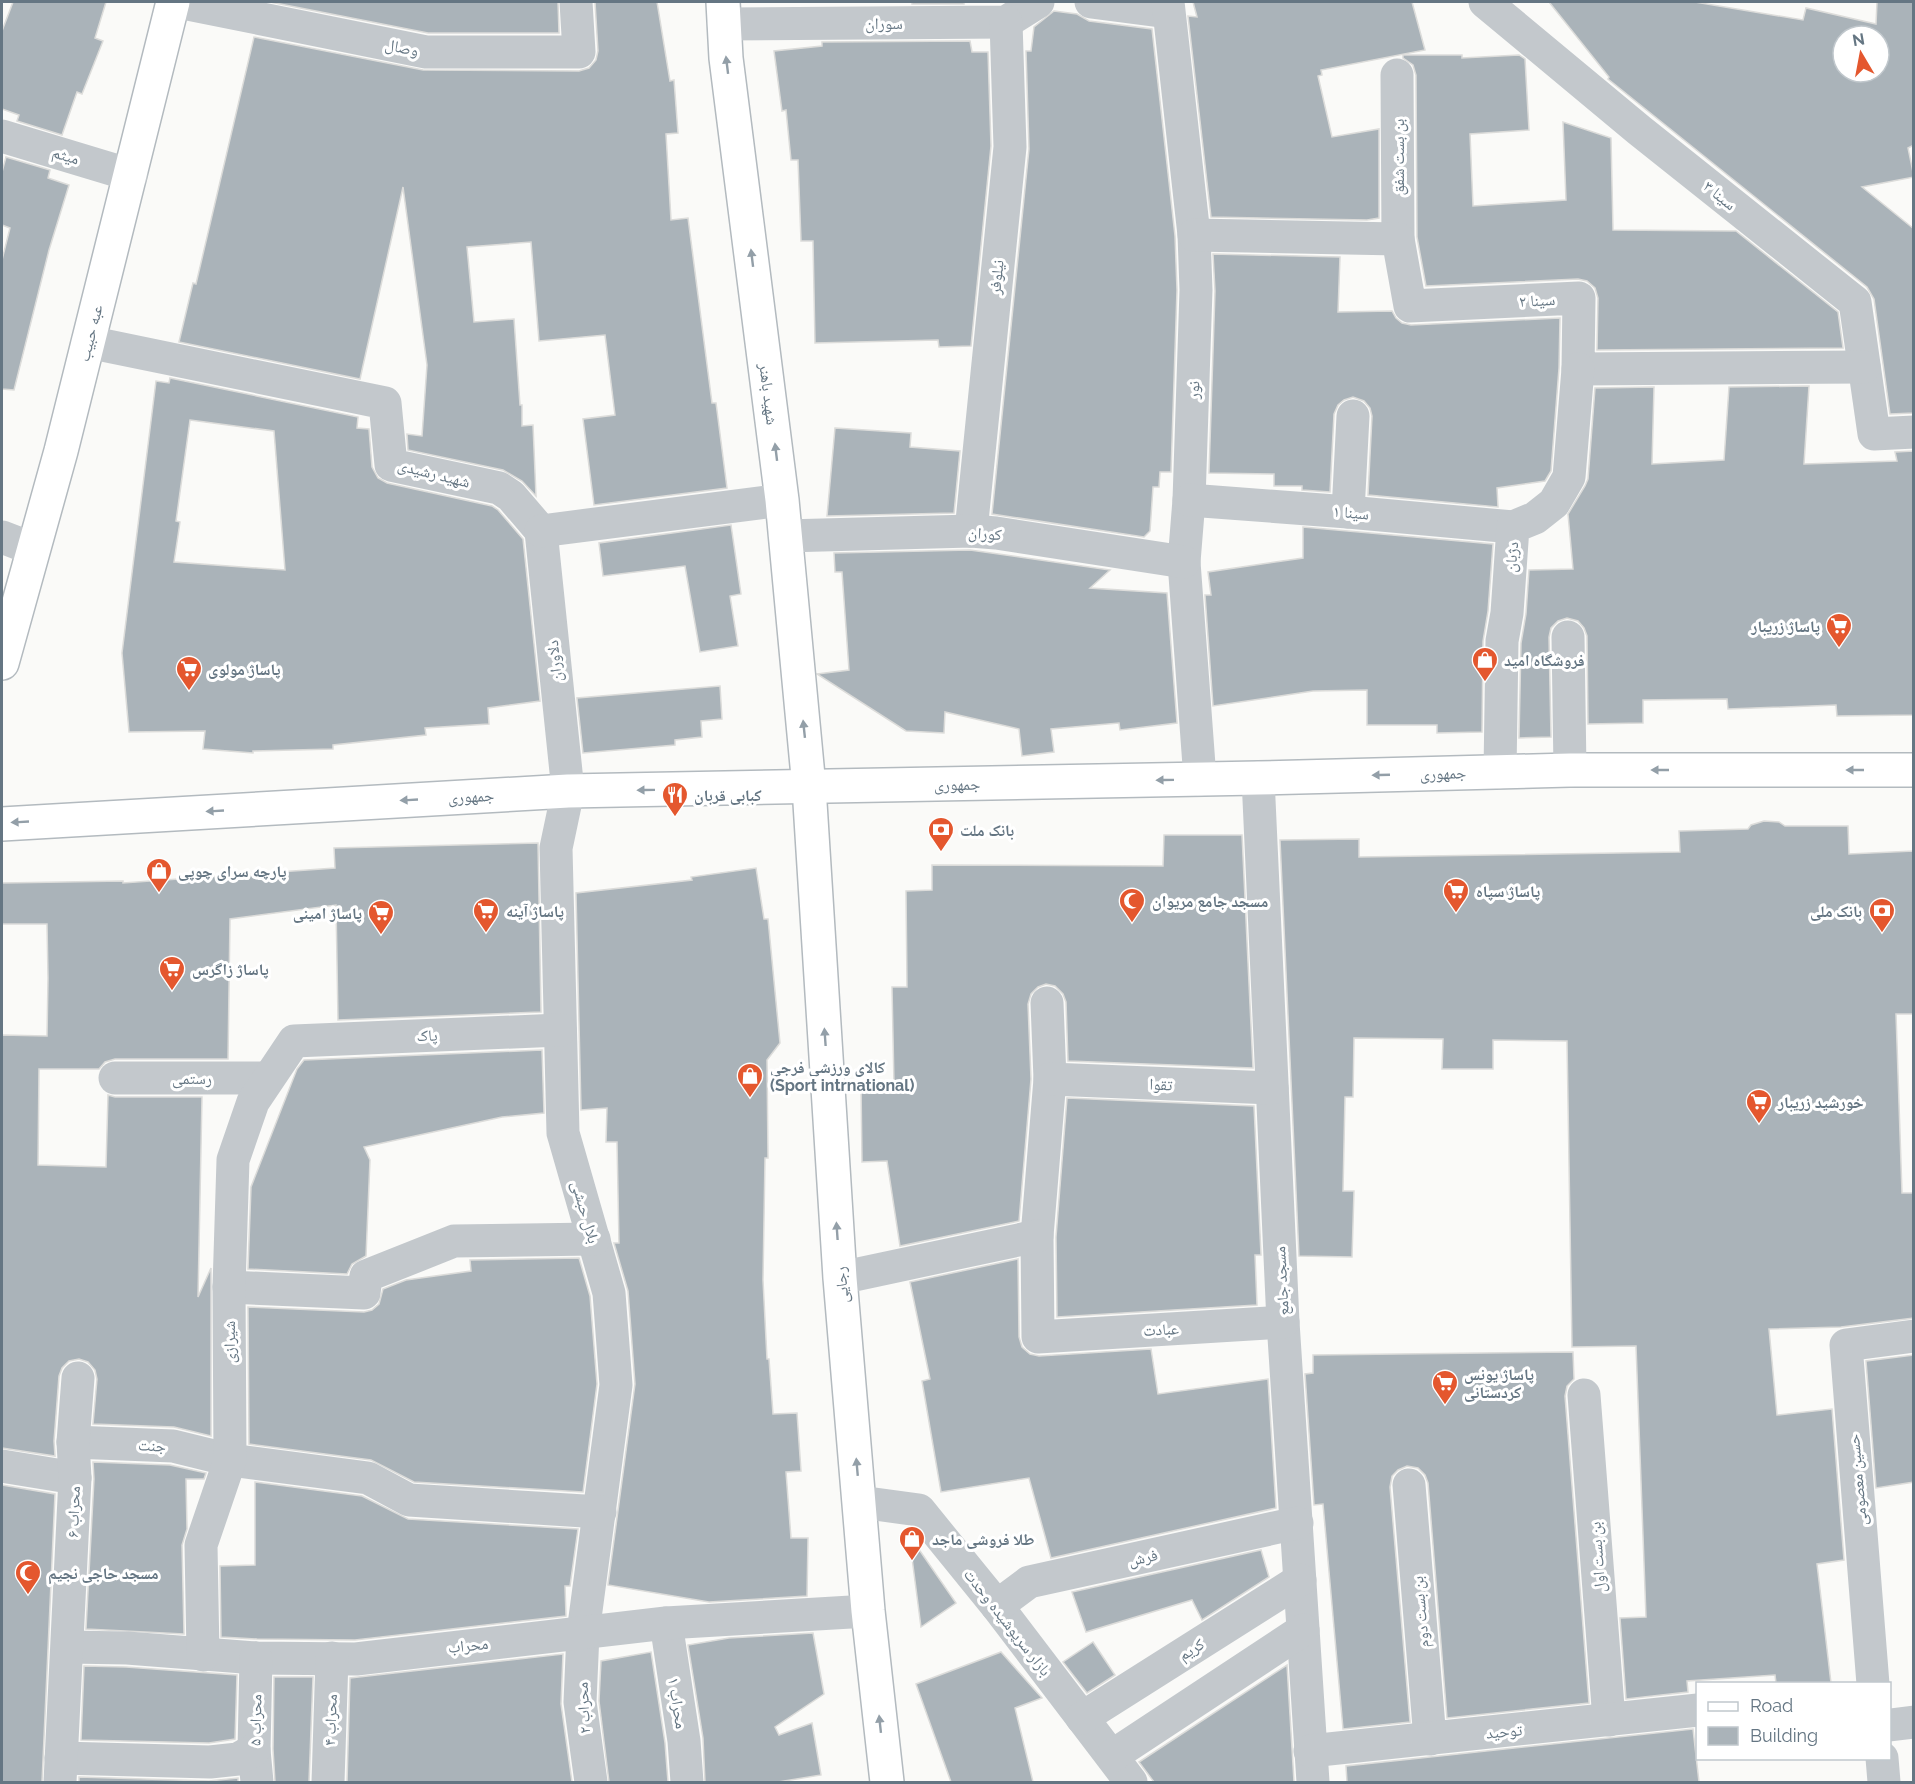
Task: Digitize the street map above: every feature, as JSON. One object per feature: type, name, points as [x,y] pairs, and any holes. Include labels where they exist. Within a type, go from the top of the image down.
[{"type":"street","name":"عبه حبیب","points":[[2,663],[61,451],[173,2]]},
{"type":"street","name":"وصال","points":[[178,2],[426,52],[579,52],[576,2]]},
{"type":"street","points":[[1006,22],[1038,2]]},
{"type":"street","points":[[1091,2],[1168,7]]},
{"type":"street","name":"سینا ۳","points":[[1485,2],[1639,130],[1855,302],[1874,434],[1914,432]]},
{"type":"street","name":"نور","points":[[1168,7],[1194,235],[1196,290],[1189,500],[1184,562],[1200,779]]},
{"type":"street","name":"سوران","points":[[724,13],[1006,22]]},
{"type":"street","name":"شهید باهنر","points":[[724,13],[729,81],[783,500],[809,787]]},
{"type":"street","name":"نیلوفر","points":[[971,531],[1010,147],[1006,22]]},
{"type":"street","name":"بن بست شفق","points":[[1397,75],[1398,239]]},
{"type":"street","name":"میثم","points":[[3,140],[130,175]]},
{"type":"street","points":[[1194,235],[1398,239]]},
{"type":"street","name":"سینا ۲","points":[[1398,239],[1410,306],[1579,298],[1578,369]]},
{"type":"street","name":"شهید رشیدی","points":[[88,342],[385,403],[392,465],[499,488],[511,496],[541,531]]},
{"type":"street","points":[[1578,369],[1864,367]]},
{"type":"street","name":"دژبان","points":[[1500,772],[1502,641],[1507,613],[1514,527],[1535,518],[1554,503],[1569,477],[1578,369]]},
{"type":"street","points":[[1348,512],[1353,416]]},
{"type":"street","points":[[541,531],[783,500]]},
{"type":"street","name":"سینا ۱","points":[[1189,500],[1514,527]]},
{"type":"street","name":"دلاوران","points":[[541,531],[568,791]]},
{"type":"street","name":"کوران","points":[[785,536],[971,531],[1184,562]]},
{"type":"street","points":[[2,537],[33,549]]},
{"type":"street","points":[[1568,637],[1570,770]]},
{"type":"street","name":"جمهوری","points":[[2,824],[568,791],[1570,770],[1914,770]]},
{"type":"street","name":"مسجد جامع","points":[[1258,778],[1283,1322],[1312,1767]]},
{"type":"street","name":"رجایی","points":[[809,787],[840,1278],[868,1611],[887,1782]]},
{"type":"street","name":"بلال حبشی","points":[[568,791],[556,848],[563,1133],[609,1293],[616,1385],[584,1632]]},
{"type":"street","points":[[840,1278],[1037,1236],[1050,1079],[1047,1003]]},
{"type":"street","name":"پاک","points":[[294,1041],[560,1030]]},
{"type":"street","name":"شیرازی","points":[[203,1655],[201,1545],[230,1460],[229,1287],[233,1160],[253,1102],[294,1041]]},
{"type":"street","name":"رستمی","points":[[115,1078],[268,1078]]},
{"type":"street","name":"تقوا","points":[[1050,1079],[1272,1088]]},
{"type":"street","name":"عبادت","points":[[1037,1236],[1038,1337],[1283,1322]]},
{"type":"street","points":[[229,1287],[364,1293],[366,1276],[454,1241],[594,1239]]},
{"type":"street","name":"حسین معصومی","points":[[1873,1682],[1846,1345],[1914,1336]]},
{"type":"street","name":"محراب ۶","points":[[61,1770],[75,1478],[73,1442],[78,1378]]},
{"type":"street","name":"بن بست اول","points":[[1584,1395],[1609,1720]]},
{"type":"street","name":"جنت","points":[[73,1442],[173,1446],[230,1460],[368,1478],[409,1500],[600,1512]]},
{"type":"street","points":[[2,1466],[75,1478]]},
{"type":"street","name":"بن بست دوم","points":[[1409,1485],[1430,1738]]},
{"type":"street","name":"بازار سرپوشیده وحدت","points":[[860,1502],[919,1510],[997,1606],[1131,1782]]},
{"type":"street","name":"فرش","points":[[997,1606],[1029,1582],[1297,1523]]},
{"type":"street","name":"کریم","points":[[1082,1718],[1300,1580]]},
{"type":"street","name":"محراب","points":[[68,1647],[127,1648],[256,1658],[356,1659],[666,1623],[868,1611]]},
{"type":"street","name":"محراب ۱","points":[[666,1623],[684,1741],[687,1782]]},
{"type":"street","points":[[1112,1756],[1304,1630]]},
{"type":"street","name":"محراب ۲","points":[[584,1632],[580,1702],[591,1782]]},
{"type":"street","name":"محراب ۵","points":[[256,1658],[254,1750],[257,1782]]},
{"type":"street","name":"محراب ۴","points":[[328,1782],[332,1658]]},
{"type":"street","name":"توحید","points":[[1312,1767],[1430,1738],[1696,1710]]},
{"type":"street","points":[[1891,1725],[1914,1722]]},
{"type":"street","points":[[61,1770],[210,1762],[238,1759],[254,1750]]},
{"type":"street","points":[[1882,1760],[1884,1782]]},
{"type":"building","points":[[13,2],[106,2],[95,38],[103,41],[82,94],[77,92],[62,135],[17,121],[19,115],[2,109],[2,31]]},
{"type":"building","points":[[270,2],[558,2],[559,33],[428,33]]},
{"type":"building","points":[[595,2],[657,2],[670,81],[674,80],[678,133],[666,134],[671,220],[688,218],[712,403],[716,403],[727,488],[594,505],[583,419],[615,415],[605,335],[539,341],[531,242],[467,247],[474,322],[514,319],[522,426],[533,425],[536,496],[522,481],[503,470],[408,450],[407,434],[422,436],[427,365],[403,187],[360,379],[179,342],[193,283],[196,284],[254,37],[423,70],[579,71],[589,68],[596,60],[598,51]]},
{"type":"building","points":[[912,2],[964,2],[964,4],[912,4]]},
{"type":"building","points":[[1193,2],[1412,2],[1425,50],[1321,70],[1322,75],[1318,76],[1332,137],[1379,129],[1379,218],[1367,220],[1211,217],[1188,16],[1197,17]]},
{"type":"building","points":[[1549,2],[1695,2],[1803,20],[1806,8],[1876,24],[1877,2],[1914,2],[1914,145],[1908,148],[1914,177],[1862,187],[1914,229],[1914,413],[1890,414],[1874,299],[1867,287],[1608,79],[1609,77]]},
{"type":"building","points":[[1054,11],[1077,14],[1089,21],[1152,29],[1175,236],[1177,290],[1171,472],[1160,472],[1159,487],[1153,487],[1150,531],[1144,537],[992,514],[1029,149],[1026,51],[1031,51],[1034,27]]},
{"type":"building","points":[[970,41],[972,52],[988,52],[991,146],[971,346],[939,347],[938,340],[815,343],[813,241],[801,241],[798,160],[791,160],[786,110],[782,111],[774,51],[822,46],[822,42]]},
{"type":"building","points":[[1403,55],[1462,55],[1462,58],[1519,55],[1525,59],[1529,130],[1470,134],[1473,206],[1566,200],[1563,122],[1611,138],[1613,230],[1736,231],[1838,312],[1843,348],[1597,350],[1598,298],[1595,288],[1587,281],[1578,279],[1426,286],[1417,237],[1416,75],[1413,65],[1403,58]]},
{"type":"building","points":[[6,157],[50,170],[48,178],[69,185],[49,250],[14,390],[2,389],[2,260],[10,228],[2,225],[2,172]]},
{"type":"building","points":[[1213,254],[1340,257],[1338,312],[1392,311],[1402,323],[1411,325],[1560,318],[1559,368],[1551,471],[1545,481],[1497,488],[1498,507],[1368,495],[1372,416],[1370,408],[1364,401],[1353,397],[1338,405],[1334,414],[1330,492],[1302,490],[1302,486],[1274,486],[1274,474],[1209,473],[1215,291]]},
{"type":"building","points":[[170,378],[358,417],[357,428],[369,429],[372,467],[378,478],[387,483],[492,506],[498,510],[523,539],[540,701],[488,708],[489,724],[425,728],[426,735],[333,745],[333,749],[253,751],[253,753],[203,749],[205,731],[129,732],[122,653],[156,381],[169,383]],"holes":[[[190,420],[274,431],[285,570],[174,562],[180,522],[176,521]]]},
{"type":"building","points":[[1809,386],[1804,464],[1897,461],[1895,452],[1914,451],[1914,715],[1837,716],[1836,705],[1728,709],[1727,699],[1643,700],[1643,723],[1588,724],[1587,636],[1578,621],[1567,618],[1558,621],[1551,628],[1549,637],[1551,737],[1519,738],[1521,643],[1526,614],[1529,570],[1573,569],[1568,514],[1588,479],[1595,388],[1654,387],[1652,464],[1724,460],[1729,387]]},
{"type":"building","points":[[835,428],[911,433],[910,447],[960,451],[954,513],[827,516]]},
{"type":"building","points":[[731,525],[741,594],[730,596],[738,646],[700,652],[685,566],[603,576],[599,543]]},
{"type":"building","points":[[1303,527],[1493,544],[1488,611],[1483,641],[1482,732],[1437,733],[1437,725],[1367,725],[1367,690],[1313,691],[1213,706],[1205,595],[1211,595],[1208,572],[1303,558]]},
{"type":"building","points":[[970,550],[1110,570],[1090,588],[1167,593],[1177,723],[1120,730],[1119,723],[1051,729],[1054,752],[1022,756],[1019,729],[945,712],[944,733],[906,731],[817,674],[849,670],[842,572],[835,572],[834,553]]},
{"type":"building","points":[[720,686],[722,719],[701,721],[702,737],[675,740],[675,745],[583,753],[577,698]]},
{"type":"building","points":[[1764,821],[1779,822],[1785,826],[1848,826],[1849,854],[1914,851],[1914,1014],[1896,1014],[1902,1193],[1914,1193],[1914,1318],[1841,1327],[1769,1329],[1777,1415],[1832,1409],[1844,1560],[1817,1564],[1831,1682],[1776,1682],[1775,1675],[1687,1681],[1688,1692],[1626,1699],[1620,1618],[1646,1617],[1636,1346],[1572,1347],[1567,1041],[1493,1040],[1493,1069],[1442,1069],[1443,1039],[1354,1038],[1353,1097],[1345,1097],[1343,1191],[1354,1191],[1352,1257],[1299,1256],[1280,840],[1359,839],[1359,857],[1680,852],[1679,831],[1748,829],[1751,825]]},
{"type":"building","points":[[1164,835],[1242,835],[1253,1068],[1068,1061],[1066,1002],[1063,994],[1055,986],[1046,984],[1038,987],[1031,994],[1028,1004],[1031,1079],[1019,1221],[900,1246],[887,1161],[862,1162],[861,1085],[894,1085],[892,987],[907,987],[906,891],[932,890],[932,865],[1163,866]]},
{"type":"building","points":[[538,843],[541,1012],[338,1020],[336,905],[230,919],[228,1059],[115,1059],[105,1062],[99,1069],[39,1069],[38,1165],[106,1167],[108,1095],[115,1097],[202,1097],[198,1297],[211,1268],[211,1436],[174,1427],[93,1424],[97,1379],[95,1370],[88,1362],[79,1359],[69,1361],[62,1368],[59,1376],[55,1456],[2,1448],[2,1035],[47,1036],[48,978],[47,924],[2,924],[2,883],[123,881],[123,883],[335,868],[334,848]]},
{"type":"building","points":[[756,868],[764,919],[768,919],[780,1043],[767,1060],[768,1158],[765,1158],[763,1280],[767,1359],[769,1359],[773,1414],[797,1413],[801,1471],[786,1472],[791,1538],[808,1538],[807,1596],[709,1602],[608,1585],[635,1384],[628,1291],[614,1243],[619,1243],[617,1142],[606,1142],[607,1108],[581,1110],[576,893],[692,880],[691,877]]},
{"type":"building","points":[[542,1050],[544,1113],[502,1117],[364,1147],[370,1160],[366,1256],[352,1264],[347,1274],[248,1269],[251,1187],[297,1069],[304,1060]]},
{"type":"building","points":[[1067,1098],[1254,1106],[1261,1255],[1255,1255],[1257,1305],[1057,1317],[1056,1237]]},
{"type":"building","points":[[579,1258],[590,1296],[597,1384],[583,1492],[414,1482],[371,1460],[249,1444],[248,1307],[364,1312],[372,1310],[379,1304],[383,1289],[406,1280],[471,1271],[470,1260]]},
{"type":"building","points":[[1018,1259],[1019,1337],[1022,1347],[1030,1354],[1039,1356],[1151,1349],[1158,1394],[1268,1379],[1276,1508],[1051,1558],[1029,1478],[941,1492],[922,1381],[930,1379],[910,1282]]},
{"type":"building","points":[[1573,1352],[1574,1379],[1567,1386],[1565,1396],[1589,1703],[1447,1718],[1428,1483],[1425,1475],[1418,1468],[1407,1466],[1392,1476],[1390,1487],[1410,1722],[1343,1729],[1323,1504],[1314,1505],[1305,1374],[1313,1373],[1313,1355]]},
{"type":"building","points":[[1914,1355],[1914,1482],[1876,1488],[1866,1361]]},
{"type":"building","points":[[93,1462],[170,1465],[206,1473],[204,1479],[186,1479],[187,1529],[182,1545],[184,1634],[86,1629]]},
{"type":"building","points":[[255,1482],[362,1496],[408,1519],[578,1529],[570,1586],[565,1586],[566,1616],[355,1640],[221,1637],[220,1566],[255,1565]]},
{"type":"building","points":[[2,1485],[55,1494],[42,1782],[2,1782]]},
{"type":"building","points":[[909,1535],[956,1603],[921,1627]]},
{"type":"building","points":[[1261,1550],[1269,1577],[1202,1620],[1192,1600],[1086,1632],[1072,1592]]},
{"type":"building","points":[[813,1633],[824,1694],[775,1727],[779,1735],[812,1723],[821,1775],[778,1782],[705,1782],[703,1738],[688,1645],[729,1638]]},
{"type":"building","points":[[1093,1642],[1115,1675],[1087,1693],[1063,1662]]},
{"type":"building","points":[[651,1652],[665,1743],[668,1782],[609,1782],[599,1701],[601,1661]]},
{"type":"building","points":[[1001,1652],[1042,1698],[1015,1708],[1033,1782],[951,1782],[916,1684]]},
{"type":"building","points":[[563,1654],[561,1704],[572,1782],[347,1782],[350,1678]]},
{"type":"building","points":[[1287,1665],[1294,1782],[1154,1782],[1139,1762]]},
{"type":"building","points":[[84,1666],[237,1675],[235,1739],[209,1743],[81,1740]]},
{"type":"building","points":[[274,1677],[313,1677],[309,1782],[275,1782]]},
{"type":"building","points":[[1693,1729],[1699,1782],[1347,1782],[1346,1766]]},
{"type":"building","points":[[79,1777],[209,1781],[238,1778],[238,1782],[79,1782]]},
{"type":"place","name":"پاساژ زریبار","points":[[1839,649]]},
{"type":"place","name":"فروشگاه امید","points":[[1485,683]]},
{"type":"place","name":"پاساژ مولوی","points":[[189,692]]},
{"type":"place","name":"کبابی قربان","points":[[675,818]]},
{"type":"place","name":"بانک ملت","points":[[941,853]]},
{"type":"place","name":"پارچه سرای چوپی","points":[[159,894]]},
{"type":"place","name":"پاساژ سپاه","points":[[1456,914]]},
{"type":"place","name":"مسجد جامع مریوان","points":[[1132,924]]},
{"type":"place","name":"پاساژ آینه","points":[[486,934]]},
{"type":"place","name":"بانک ملی","points":[[1882,934]]},
{"type":"place","name":"پاساژ امینی","points":[[381,936]]},
{"type":"place","name":"پاساژ زاگرس","points":[[172,992]]},
{"type":"place","name":"کالای ورزشی فرجی (Sport intrnational)","points":[[750,1099]]},
{"type":"place","name":"خورشید زریبار","points":[[1759,1125]]},
{"type":"place","name":"پاساژ یونس کردستانی","points":[[1445,1406]]},
{"type":"place","name":"طلا فروشی ماجد","points":[[912,1562]]},
{"type":"place","name":"مسجد حاجی نجیم","points":[[28,1596]]}]
